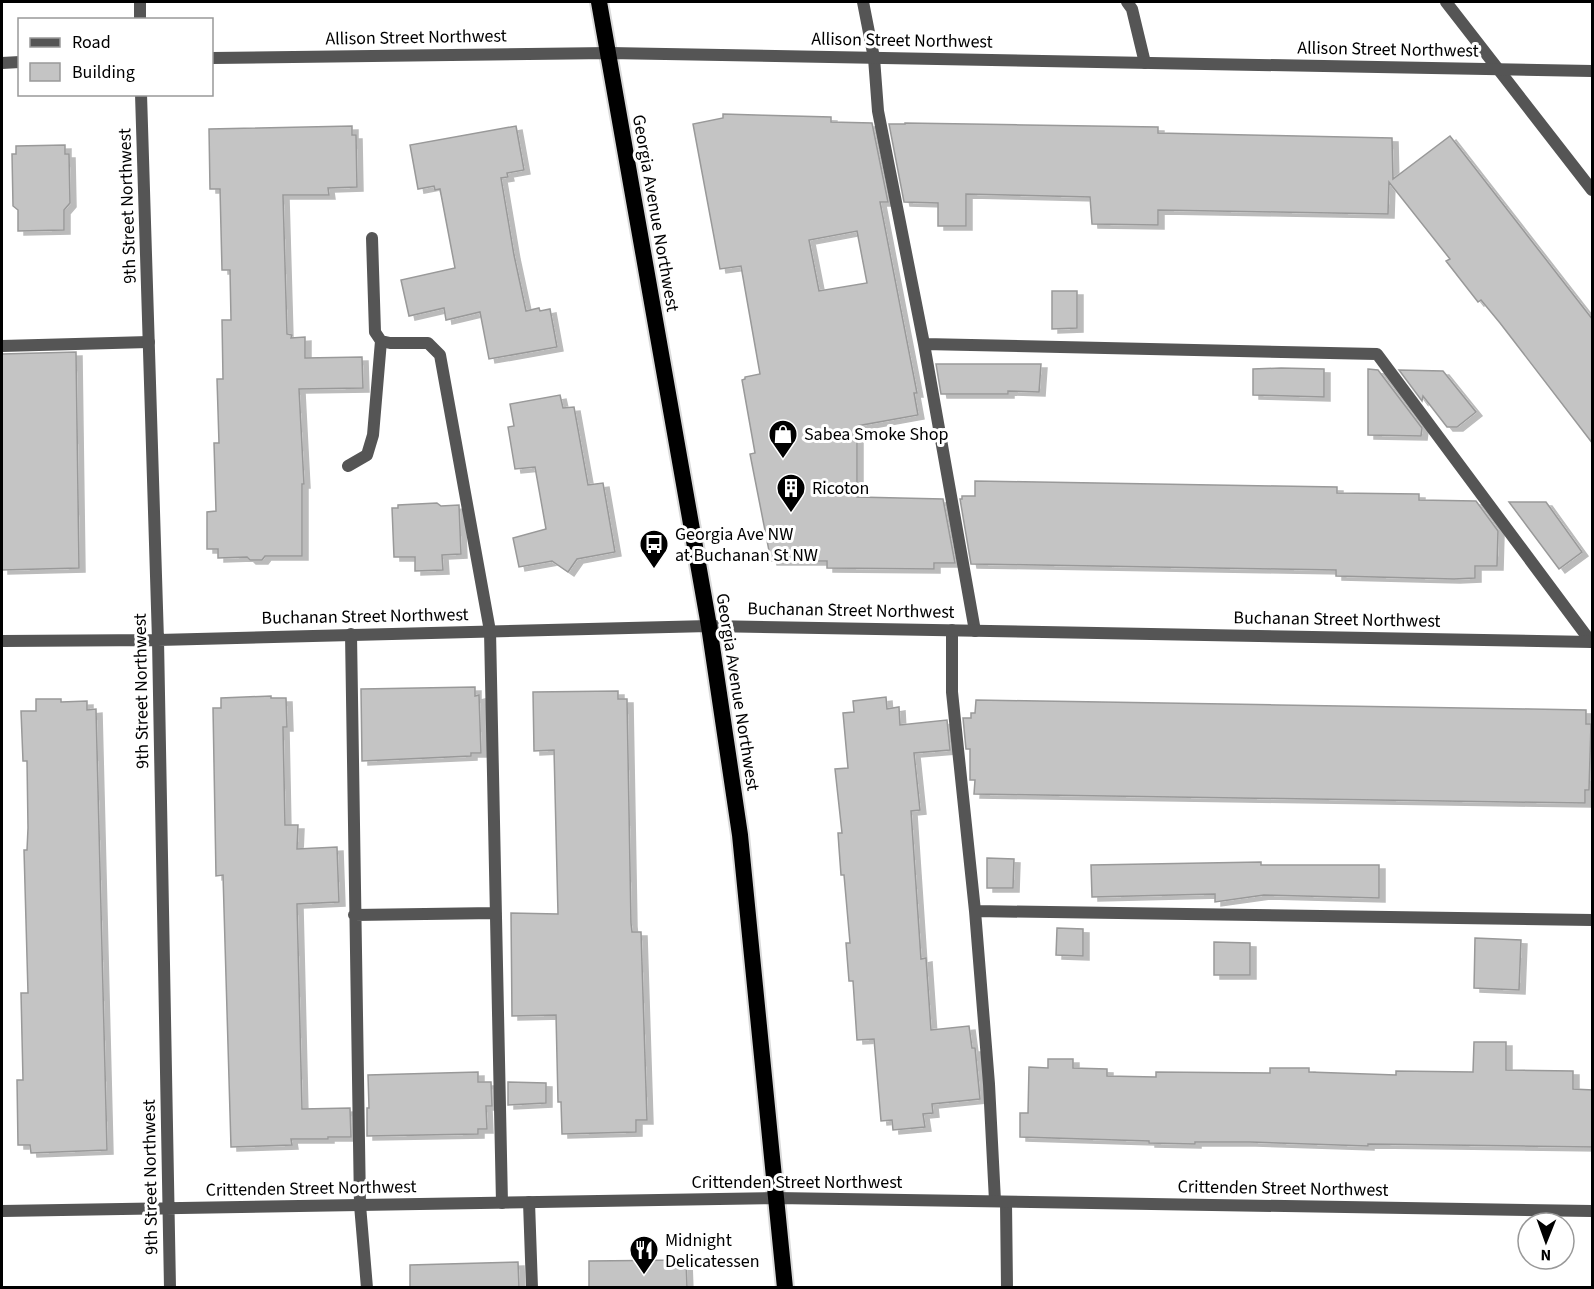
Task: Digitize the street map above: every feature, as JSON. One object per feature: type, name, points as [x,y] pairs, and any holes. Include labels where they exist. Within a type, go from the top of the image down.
[{"type":"highway","name":"Georgia Avenue Northwest","points":[[599,2],[709,626],[740,835],[785,1287]]},
{"type":"street","points":[[140,2],[140,18]]},
{"type":"street","points":[[863,2],[874,58],[878,111],[924,344],[975,631]]},
{"type":"street","points":[[1126,2],[1132,9],[1145,63]]},
{"type":"street","points":[[1446,2],[1593,190]]},
{"type":"street","name":"Allison Street Northwest","points":[[213,57],[609,52],[1593,71]]},
{"type":"street","points":[[2,63],[18,62]]},
{"type":"street","name":"9th Street Northwest","points":[[141,96],[158,640],[170,1287]]},
{"type":"street","points":[[348,466],[367,455],[373,435],[381,341],[375,332],[372,238]]},
{"type":"street","points":[[381,341],[428,343],[440,355],[490,631],[502,1203]]},
{"type":"street","points":[[2,346],[148,342]]},
{"type":"street","points":[[924,344],[1377,354],[1592,642]]},
{"type":"street","name":"Buchanan Street Northwest","points":[[2,641],[158,640],[709,626],[1592,642]]},
{"type":"street","points":[[952,630],[952,692],[975,911],[1007,1287]]},
{"type":"street","points":[[351,634],[360,1205],[367,1287]]},
{"type":"street","points":[[975,911],[1593,920]]},
{"type":"street","points":[[354,915],[496,913]]},
{"type":"street","name":"Crittenden Street Northwest","points":[[2,1211],[776,1198],[1593,1211]]},
{"type":"street","points":[[529,1202],[532,1287]]},
{"type":"building","points":[[723,114],[831,117],[831,122],[872,123],[888,202],[880,202],[917,393],[914,393],[918,415],[857,426],[857,497],[943,499],[955,563],[934,563],[934,569],[827,568],[827,561],[771,561],[750,454],[755,453],[742,380],[745,377],[760,374],[741,266],[720,269],[693,124],[723,118]],"holes":[[[857,231],[867,283],[819,291],[809,240]]]},
{"type":"building","points":[[889,124],[1158,127],[1158,133],[1392,138],[1393,179],[1450,136],[1593,320],[1593,444],[1500,323],[1481,300],[1478,302],[1446,261],[1450,259],[1389,182],[1388,214],[1158,210],[1158,225],[1092,224],[1090,197],[966,194],[966,226],[938,226],[938,203],[904,202]]},
{"type":"building","points":[[352,126],[352,135],[356,135],[357,187],[328,188],[329,195],[283,195],[287,334],[292,335],[291,338],[305,337],[305,358],[362,357],[363,388],[299,389],[304,484],[302,484],[302,556],[265,556],[262,560],[250,560],[247,557],[218,558],[218,549],[207,549],[207,512],[216,511],[214,443],[219,443],[217,379],[223,379],[222,320],[231,320],[230,270],[222,270],[220,189],[210,189],[209,129]]},
{"type":"building","points":[[516,126],[524,170],[507,173],[508,177],[501,178],[514,255],[526,311],[539,308],[540,311],[550,309],[557,347],[489,359],[480,312],[446,320],[444,308],[409,316],[401,280],[455,268],[440,189],[435,190],[434,186],[418,189],[410,145]]},
{"type":"building","points":[[65,145],[65,154],[69,154],[70,203],[64,210],[64,230],[18,231],[18,210],[13,206],[12,154],[16,154],[16,146]]},
{"type":"building","points":[[1052,291],[1077,291],[1077,328],[1052,329]]},
{"type":"building","points":[[76,352],[79,568],[2,570],[2,354]]},
{"type":"building","points":[[936,364],[1041,364],[1039,392],[941,394]]},
{"type":"building","points":[[1253,369],[1324,369],[1324,397],[1253,395]]},
{"type":"building","points":[[1368,369],[1378,370],[1422,428],[1421,436],[1368,435]]},
{"type":"building","points":[[1399,370],[1443,371],[1476,412],[1457,427],[1447,427],[1423,396],[1422,401]]},
{"type":"building","points":[[560,395],[563,408],[574,407],[588,485],[603,483],[615,552],[577,559],[568,572],[552,561],[519,567],[513,538],[546,529],[535,467],[515,469],[508,427],[514,426],[510,404]]},
{"type":"building","points":[[975,481],[1337,487],[1337,493],[1419,494],[1419,500],[1476,501],[1498,531],[1497,566],[1475,566],[1475,578],[1454,579],[1336,576],[1336,570],[971,564],[960,499],[962,496],[975,496]]},
{"type":"building","points":[[1509,502],[1546,502],[1582,552],[1559,569]]},
{"type":"building","points":[[437,503],[441,506],[459,505],[461,554],[442,555],[443,570],[415,571],[415,557],[394,557],[392,508],[398,508],[398,505]]},
{"type":"building","points":[[475,687],[475,696],[479,695],[481,753],[471,753],[471,756],[362,761],[361,689]]},
{"type":"building","points":[[618,691],[618,699],[627,699],[631,923],[632,932],[641,932],[647,1120],[636,1120],[636,1132],[562,1134],[561,1102],[558,1102],[556,1015],[512,1016],[511,913],[558,914],[554,750],[534,751],[533,692]]},
{"type":"building","points":[[271,696],[271,698],[286,698],[287,727],[283,727],[285,825],[298,825],[297,849],[337,847],[339,902],[297,904],[302,1109],[350,1108],[351,1137],[291,1139],[292,1145],[231,1147],[223,875],[216,876],[213,708],[221,708],[221,698]]},
{"type":"building","points":[[886,697],[887,709],[899,707],[900,725],[947,720],[950,750],[914,753],[920,810],[911,811],[921,959],[926,958],[931,1030],[969,1026],[972,1048],[975,1048],[980,1099],[932,1104],[933,1113],[923,1114],[925,1127],[893,1130],[892,1120],[881,1121],[874,1039],[857,1040],[853,981],[849,981],[846,943],[850,943],[844,875],[841,875],[838,833],[842,833],[835,769],[848,768],[843,713],[854,712],[853,701]]},
{"type":"building","points":[[36,699],[61,699],[61,702],[87,701],[87,710],[96,709],[107,1150],[31,1153],[30,1145],[18,1145],[17,1080],[23,1080],[21,993],[28,993],[24,850],[27,850],[28,828],[27,761],[23,761],[21,711],[36,711]]},
{"type":"building","points":[[976,700],[1586,710],[1586,724],[1591,724],[1589,790],[1585,790],[1585,803],[974,794],[975,780],[970,780],[970,749],[966,749],[963,718],[971,718],[971,713],[975,713]]},
{"type":"building","points":[[987,858],[1014,859],[1013,888],[987,888]]},
{"type":"building","points":[[1261,862],[1261,865],[1379,865],[1379,898],[1264,895],[1215,902],[1215,894],[1092,897],[1091,865]]},
{"type":"building","points":[[1057,928],[1083,929],[1083,956],[1056,955]]},
{"type":"building","points":[[1475,938],[1521,940],[1519,990],[1474,988]]},
{"type":"building","points":[[1214,942],[1250,943],[1250,975],[1214,975]]},
{"type":"building","points":[[1474,1042],[1506,1042],[1506,1070],[1573,1071],[1573,1089],[1593,1090],[1593,1147],[1368,1144],[1368,1146],[1250,1142],[1195,1142],[1195,1144],[1020,1137],[1020,1113],[1028,1113],[1029,1067],[1048,1068],[1048,1059],[1073,1059],[1073,1068],[1107,1069],[1107,1076],[1156,1077],[1156,1072],[1270,1073],[1270,1068],[1309,1068],[1309,1072],[1396,1075],[1396,1071],[1473,1072]]},
{"type":"building","points":[[478,1072],[478,1082],[491,1082],[492,1106],[486,1106],[487,1129],[478,1129],[478,1134],[367,1136],[368,1075]]},
{"type":"building","points":[[508,1082],[546,1083],[546,1103],[508,1105]]},
{"type":"building","points":[[686,1260],[687,1287],[589,1287],[589,1261]]},
{"type":"building","points":[[518,1262],[519,1287],[410,1287],[410,1265]]},
{"type":"place","name":"Sabea Smoke Shop","points":[[783,460]]},
{"type":"place","name":"Ricoton","points":[[791,514]]},
{"type":"place","name":"Georgia Ave NW at Buchanan St NW","points":[[654,570]]},
{"type":"place","name":"Midnight Delicatessen","points":[[644,1276]]}]
